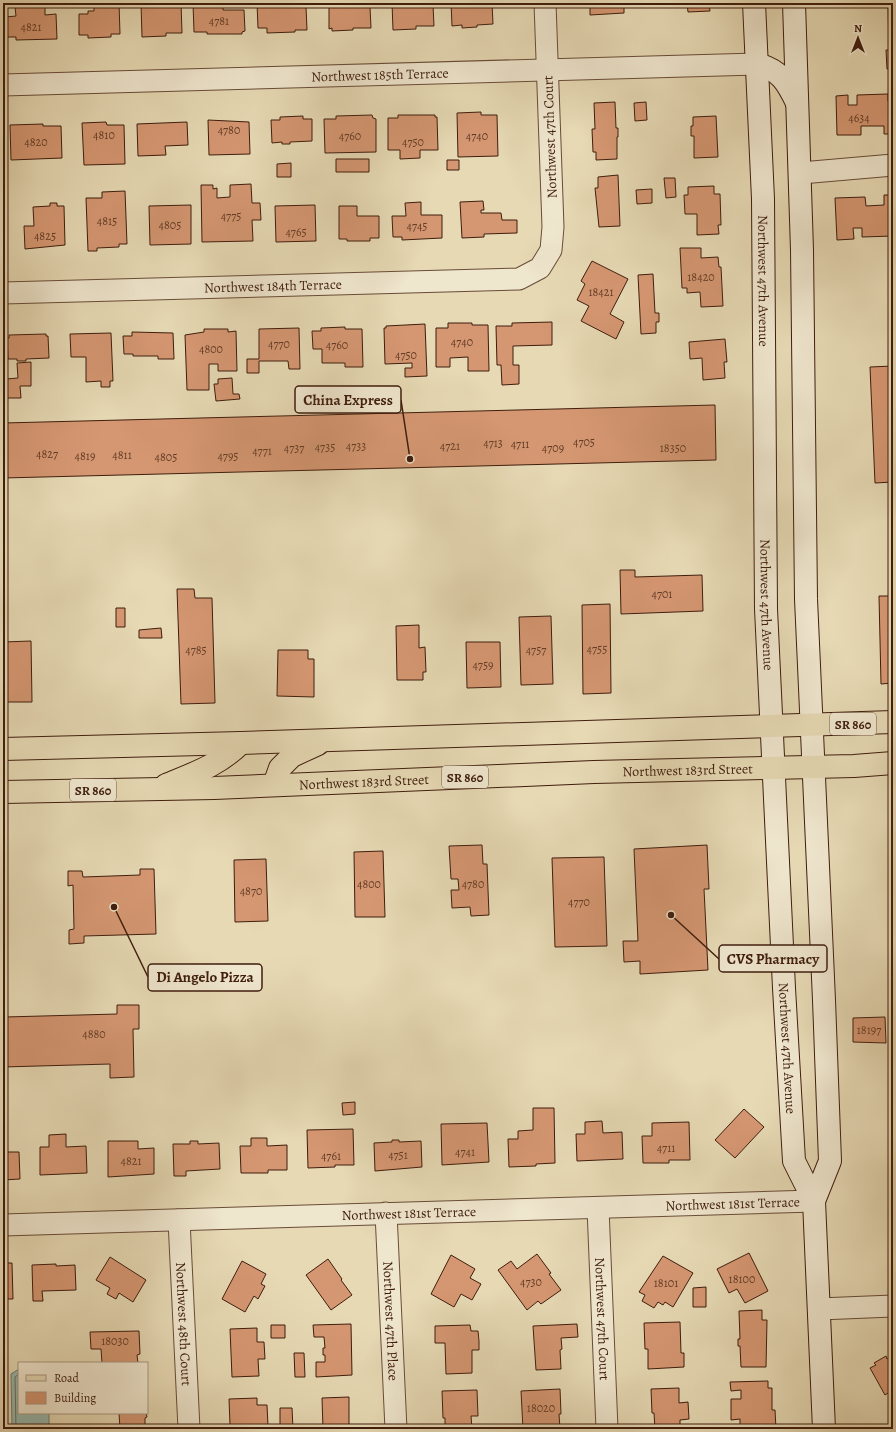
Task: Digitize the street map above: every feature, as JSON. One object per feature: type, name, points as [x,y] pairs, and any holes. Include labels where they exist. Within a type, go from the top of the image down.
[{"type":"main road","name":"Northwest 47th Avenue","points":[[754,3],[763,200],[765,576],[784,988],[794,1161],[814,1201],[824,1429]]},
{"type":"main road","name":"Northwest 47th Avenue","points":[[794,3],[800,173],[806,599],[830,1161],[814,1201]]},
{"type":"main road","points":[[756,64],[767,67],[778,73],[785,80],[798,106]]},
{"type":"main road","name":"SR 860","points":[[3,749],[241,743],[893,722]]},
{"type":"main road","points":[[274,785],[280,768],[292,756],[329,740]]},
{"type":"main road","points":[[156,789],[214,764],[230,754],[241,743]]},
{"type":"main road","name":"Northwest 183rd Street","points":[[3,792],[156,789],[594,772],[854,766],[893,763]]},
{"type":"street","name":"Northwest 47th Court","points":[[540,268],[551,250],[553,227],[545,3]]},
{"type":"street","name":"Northwest 185th Terrace","points":[[3,85],[756,64]]},
{"type":"street","points":[[800,173],[893,165]]},
{"type":"street","name":"Northwest 184th Terrace","points":[[3,292],[519,280],[540,268]]},
{"type":"street","name":"Northwest 181st Terrace","points":[[3,1225],[814,1201]]},
{"type":"street","name":"Northwest 47th Court","points":[[598,1208],[607,1429]]},
{"type":"street","name":"Northwest 47th Place","points":[[386,1213],[396,1429]]},
{"type":"street","name":"Northwest 48th Court","points":[[179,1220],[190,1429]]},
{"type":"street","points":[[819,1309],[893,1306]]},
{"type":"water","points":[[18,1370],[18,1414],[49,1414],[49,1429],[12,1429],[11,1374]]},
{"type":"building","points":[[94,3],[119,3],[120,34],[111,34],[111,37],[88,38],[88,35],[79,35],[79,14],[88,14],[88,11],[94,11]]},
{"type":"building","points":[[141,3],[181,3],[182,33],[166,33],[166,36],[142,37]]},
{"type":"building","points":[[193,3],[223,3],[223,10],[244,10],[245,31],[242,32],[242,34],[207,34],[207,32],[194,32]]},
{"type":"building","points":[[257,3],[309,3],[309,7],[306,7],[307,30],[267,33],[267,28],[258,28]]},
{"type":"building","points":[[330,3],[337,3],[337,7],[338,5],[347,5],[347,7],[370,7],[371,28],[353,28],[353,30],[332,31],[332,28],[329,29]]},
{"type":"building","points":[[392,3],[433,5],[434,26],[416,26],[416,29],[393,30]]},
{"type":"building","points":[[451,3],[492,3],[493,24],[462,28],[462,25],[452,26]]},
{"type":"building","points":[[590,3],[624,3],[624,13],[590,15]]},
{"type":"building","points":[[687,3],[709,3],[710,11],[688,12]]},
{"type":"building","points":[[888,3],[893,3],[893,69],[887,69],[886,50],[889,50]]},
{"type":"building","points":[[45,6],[45,15],[56,14],[57,39],[16,40],[16,37],[6,37],[6,17],[16,16],[15,7]]},
{"type":"building","points":[[888,94],[888,101],[893,101],[893,134],[884,134],[884,126],[861,126],[861,135],[837,135],[836,96],[848,95],[848,105],[857,105],[857,95]]},
{"type":"building","points":[[615,102],[616,128],[618,128],[617,159],[596,160],[596,152],[593,152],[592,129],[595,129],[594,103]]},
{"type":"building","points":[[646,102],[647,120],[635,121],[634,103]]},
{"type":"building","points":[[481,112],[481,115],[497,115],[498,156],[458,157],[457,113]]},
{"type":"building","points":[[372,115],[373,118],[376,119],[376,152],[325,153],[324,119],[336,119],[336,116]]},
{"type":"building","points":[[398,115],[435,115],[435,117],[437,117],[438,150],[420,150],[420,158],[400,159],[400,150],[388,150],[388,118],[398,118]]},
{"type":"building","points":[[303,116],[303,119],[312,119],[312,141],[290,142],[290,144],[282,144],[282,142],[272,143],[271,120],[280,120],[280,117]]},
{"type":"building","points":[[716,116],[718,157],[694,158],[694,136],[691,136],[693,117]]},
{"type":"building","points":[[208,120],[249,122],[250,154],[209,155]]},
{"type":"building","points":[[106,122],[107,125],[124,125],[125,164],[84,165],[82,123]]},
{"type":"building","points":[[187,122],[188,145],[165,146],[166,155],[138,156],[137,124]]},
{"type":"building","points":[[43,124],[43,126],[61,126],[62,158],[11,160],[10,125]]},
{"type":"building","points":[[336,159],[369,159],[369,172],[336,172]]},
{"type":"building","points":[[447,160],[459,160],[459,170],[447,170]]},
{"type":"building","points":[[291,163],[291,177],[277,177],[277,164]]},
{"type":"building","points":[[618,175],[620,226],[599,227],[595,188],[598,188],[598,177]]},
{"type":"building","points":[[664,178],[675,178],[676,197],[666,198]]},
{"type":"building","points":[[251,184],[252,203],[260,203],[261,220],[252,220],[253,241],[202,242],[201,185],[213,185],[213,189],[217,188],[217,198],[230,197],[230,185]]},
{"type":"building","points":[[714,186],[714,194],[720,194],[721,225],[718,225],[719,234],[697,235],[697,214],[685,214],[684,195],[688,195],[688,187]]},
{"type":"building","points":[[652,189],[652,203],[637,204],[636,190]]},
{"type":"building","points":[[125,191],[127,244],[119,244],[119,247],[97,248],[97,251],[88,251],[86,198],[102,198],[102,192]]},
{"type":"building","points":[[884,195],[893,195],[893,236],[862,237],[862,228],[853,228],[854,239],[837,240],[835,198],[865,197],[866,206],[884,205]]},
{"type":"building","points":[[483,201],[484,210],[481,210],[481,213],[501,213],[502,220],[517,220],[517,233],[484,234],[484,237],[462,238],[460,202]]},
{"type":"building","points":[[421,202],[421,215],[442,215],[442,238],[402,240],[402,237],[393,237],[392,216],[406,216],[405,203]]},
{"type":"building","points":[[50,203],[57,203],[57,206],[64,206],[65,245],[25,249],[24,226],[34,226],[33,207],[50,206]]},
{"type":"building","points":[[191,205],[191,244],[150,245],[149,206]]},
{"type":"building","points":[[315,205],[316,241],[276,242],[275,206]]},
{"type":"building","points":[[339,206],[357,206],[357,216],[379,216],[379,238],[370,238],[370,241],[347,241],[347,239],[339,239]]},
{"type":"building","points":[[680,248],[701,248],[701,258],[718,257],[719,267],[721,267],[723,306],[701,307],[700,292],[687,293],[687,288],[682,288]]},
{"type":"building","points":[[592,261],[628,279],[610,314],[624,322],[616,339],[581,321],[589,306],[577,300],[585,284],[581,281]]},
{"type":"building","points":[[653,274],[655,313],[659,313],[659,322],[656,322],[656,333],[641,334],[638,275]]},
{"type":"building","points":[[552,322],[552,345],[513,346],[513,365],[519,365],[519,384],[502,385],[501,365],[497,365],[496,326],[512,326],[512,323]]},
{"type":"building","points":[[448,323],[488,325],[489,371],[468,371],[468,357],[450,358],[450,367],[436,367],[436,328],[448,328]]},
{"type":"building","points":[[425,324],[427,376],[405,377],[405,368],[412,368],[412,363],[385,364],[384,328],[386,328],[386,326]]},
{"type":"building","points":[[345,327],[345,329],[362,329],[363,367],[345,367],[345,363],[322,363],[322,349],[313,349],[312,331],[321,331],[321,328]]},
{"type":"building","points":[[299,328],[300,369],[289,369],[288,361],[259,361],[259,373],[247,373],[247,359],[259,359],[259,329]]},
{"type":"building","points":[[204,329],[228,329],[228,332],[236,331],[237,371],[218,371],[218,364],[209,364],[209,390],[187,390],[185,335],[204,332]]},
{"type":"building","points":[[132,332],[173,333],[174,359],[158,359],[158,356],[133,356],[133,354],[124,354],[123,336],[132,336]]},
{"type":"building","points":[[111,333],[113,381],[110,381],[110,387],[101,387],[101,381],[86,382],[86,357],[71,357],[70,334]]},
{"type":"building","points":[[46,334],[46,336],[48,336],[49,358],[26,359],[26,361],[8,359],[7,338],[9,338],[9,335]]},
{"type":"building","points":[[725,339],[727,362],[724,362],[725,378],[703,380],[702,358],[690,359],[689,342]]},
{"type":"building","points":[[31,362],[31,386],[20,386],[21,398],[7,398],[6,379],[18,378],[17,363]]},
{"type":"building","points":[[893,366],[893,482],[875,483],[870,367]]},
{"type":"building","points":[[232,378],[233,394],[239,394],[240,399],[216,401],[214,384],[218,384],[218,379]]},
{"type":"building","points":[[715,405],[716,460],[3,478],[3,423]]},
{"type":"building","points":[[620,570],[635,570],[635,577],[702,575],[703,611],[621,614]]},
{"type":"building","points":[[177,589],[194,589],[195,598],[212,598],[215,703],[181,704]]},
{"type":"building","points":[[879,596],[893,596],[893,683],[881,684]]},
{"type":"building","points":[[610,604],[611,693],[583,694],[582,605]]},
{"type":"building","points":[[116,608],[125,608],[125,627],[116,627]]},
{"type":"building","points":[[551,616],[553,684],[521,685],[519,617]]},
{"type":"building","points":[[419,625],[419,648],[425,647],[426,672],[423,672],[423,680],[397,680],[396,626]]},
{"type":"building","points":[[161,628],[162,638],[139,638],[139,630]]},
{"type":"building","points":[[31,641],[32,702],[3,702],[3,642]]},
{"type":"building","points":[[466,642],[500,642],[501,687],[467,688]]},
{"type":"building","points":[[278,650],[308,650],[308,659],[314,659],[314,697],[277,696]]},
{"type":"building","points":[[482,845],[483,864],[487,864],[489,915],[471,916],[470,907],[452,908],[451,890],[459,890],[458,879],[451,879],[449,846]]},
{"type":"building","points":[[707,845],[709,889],[704,889],[708,970],[640,974],[640,961],[624,962],[623,941],[638,941],[634,849]]},
{"type":"building","points":[[383,851],[385,917],[355,917],[354,852]]},
{"type":"building","points":[[604,857],[607,946],[555,947],[552,858]]},
{"type":"building","points":[[266,859],[268,921],[235,922],[234,860]]},
{"type":"building","points":[[140,869],[154,869],[156,934],[84,936],[84,943],[69,944],[69,930],[74,929],[73,885],[68,886],[68,871],[82,871],[83,877],[140,875]]},
{"type":"building","points":[[117,1005],[139,1005],[139,1029],[133,1029],[134,1077],[110,1078],[110,1064],[3,1067],[3,1008],[5,1008],[5,1017],[117,1014]]},
{"type":"building","points":[[885,1017],[886,1043],[853,1042],[853,1018]]},
{"type":"building","points":[[355,1102],[355,1114],[343,1115],[342,1103]]},
{"type":"building","points":[[533,1108],[554,1108],[555,1163],[536,1164],[536,1166],[509,1167],[508,1139],[518,1139],[518,1131],[533,1130]]},
{"type":"building","points":[[744,1109],[764,1127],[735,1158],[715,1140]]},
{"type":"building","points":[[602,1121],[603,1133],[622,1132],[623,1159],[577,1161],[576,1134],[585,1134],[585,1122]]},
{"type":"building","points":[[689,1122],[690,1160],[669,1160],[669,1163],[643,1163],[642,1136],[652,1136],[652,1123]]},
{"type":"building","points":[[487,1123],[489,1162],[442,1165],[441,1124]]},
{"type":"building","points":[[353,1129],[354,1165],[335,1165],[335,1167],[308,1168],[307,1130]]},
{"type":"building","points":[[66,1134],[66,1147],[86,1146],[87,1173],[40,1175],[40,1147],[49,1147],[49,1135]]},
{"type":"building","points":[[251,1138],[267,1138],[267,1146],[287,1145],[287,1170],[268,1170],[268,1173],[241,1173],[240,1146],[251,1146]]},
{"type":"building","points":[[392,1140],[399,1140],[399,1142],[421,1141],[422,1167],[375,1171],[374,1143],[392,1142]]},
{"type":"building","points":[[108,1141],[138,1141],[138,1149],[154,1148],[154,1174],[108,1177]]},
{"type":"building","points":[[190,1141],[198,1141],[198,1144],[219,1143],[220,1169],[186,1171],[186,1176],[174,1176],[173,1144],[190,1144]]},
{"type":"building","points":[[3,1152],[19,1152],[20,1179],[3,1180]]},
{"type":"building","points":[[749,1253],[768,1291],[745,1303],[737,1289],[729,1293],[717,1269]]},
{"type":"building","points":[[537,1254],[561,1290],[541,1304],[538,1301],[527,1310],[498,1270],[511,1261],[517,1269]]},
{"type":"building","points":[[451,1255],[475,1269],[470,1278],[481,1284],[472,1300],[461,1294],[454,1307],[431,1294]]},
{"type":"building","points":[[663,1256],[693,1273],[673,1307],[665,1302],[663,1305],[658,1302],[654,1308],[642,1301],[645,1295],[639,1292]]},
{"type":"building","points":[[110,1257],[146,1280],[133,1302],[119,1293],[116,1299],[107,1294],[110,1288],[96,1280]]},
{"type":"building","points":[[328,1259],[352,1295],[331,1310],[306,1275]]},
{"type":"building","points":[[242,1261],[266,1274],[261,1284],[265,1286],[258,1299],[254,1296],[245,1312],[222,1299]]},
{"type":"building","points":[[3,1263],[12,1263],[13,1299],[3,1299]]},
{"type":"building","points":[[56,1264],[56,1266],[75,1265],[76,1290],[42,1291],[43,1301],[33,1301],[32,1265]]},
{"type":"building","points":[[706,1287],[706,1307],[693,1307],[693,1288]]},
{"type":"building","points":[[762,1310],[762,1320],[767,1320],[766,1367],[741,1367],[740,1346],[738,1346],[738,1339],[740,1339],[739,1311]]},
{"type":"building","points":[[5,1311],[6,1324],[3,1324],[3,1312]]},
{"type":"building","points":[[680,1322],[681,1353],[684,1353],[684,1367],[648,1369],[648,1349],[645,1349],[644,1323]]},
{"type":"building","points":[[351,1324],[352,1375],[316,1377],[316,1362],[325,1362],[323,1348],[325,1348],[324,1337],[314,1337],[313,1325]]},
{"type":"building","points":[[577,1324],[578,1337],[561,1338],[561,1369],[536,1370],[533,1326]]},
{"type":"building","points":[[271,1325],[285,1325],[285,1338],[271,1338]]},
{"type":"building","points":[[470,1325],[471,1331],[478,1331],[479,1341],[479,1350],[472,1350],[472,1373],[446,1374],[445,1343],[435,1343],[435,1326]]},
{"type":"building","points":[[257,1328],[257,1342],[264,1342],[265,1359],[258,1359],[259,1376],[232,1377],[230,1329]]},
{"type":"building","points":[[139,1331],[140,1354],[137,1355],[138,1362],[102,1362],[101,1349],[91,1349],[90,1332]]},
{"type":"building","points":[[294,1353],[304,1353],[305,1377],[295,1377]]},
{"type":"building","points":[[893,1355],[893,1390],[885,1395],[870,1368],[876,1365],[874,1363],[886,1356],[887,1359]]},
{"type":"building","points":[[768,1381],[768,1388],[772,1388],[772,1410],[775,1410],[776,1429],[740,1429],[740,1419],[731,1420],[731,1399],[741,1399],[741,1390],[731,1391],[730,1382]]},
{"type":"building","points":[[679,1388],[679,1403],[688,1402],[689,1419],[680,1420],[680,1429],[655,1429],[654,1413],[652,1413],[651,1389]]},
{"type":"building","points":[[560,1389],[560,1429],[523,1429],[521,1391]]},
{"type":"building","points":[[477,1390],[478,1416],[471,1416],[472,1429],[445,1429],[442,1391]]},
{"type":"building","points":[[349,1397],[349,1429],[323,1429],[322,1398]]},
{"type":"building","points":[[257,1398],[257,1405],[267,1405],[268,1426],[258,1427],[258,1429],[231,1429],[229,1399]]},
{"type":"building","points":[[280,1408],[292,1408],[293,1429],[280,1429]]},
{"type":"building","points":[[119,1414],[146,1414],[145,1429],[120,1429]]},
{"type":"place","name":"China Express","points":[[410,459]]},
{"type":"place","name":"Di Angelo Pizza","points":[[114,907]]},
{"type":"place","name":"CVS Pharmacy","points":[[671,915]]}]
